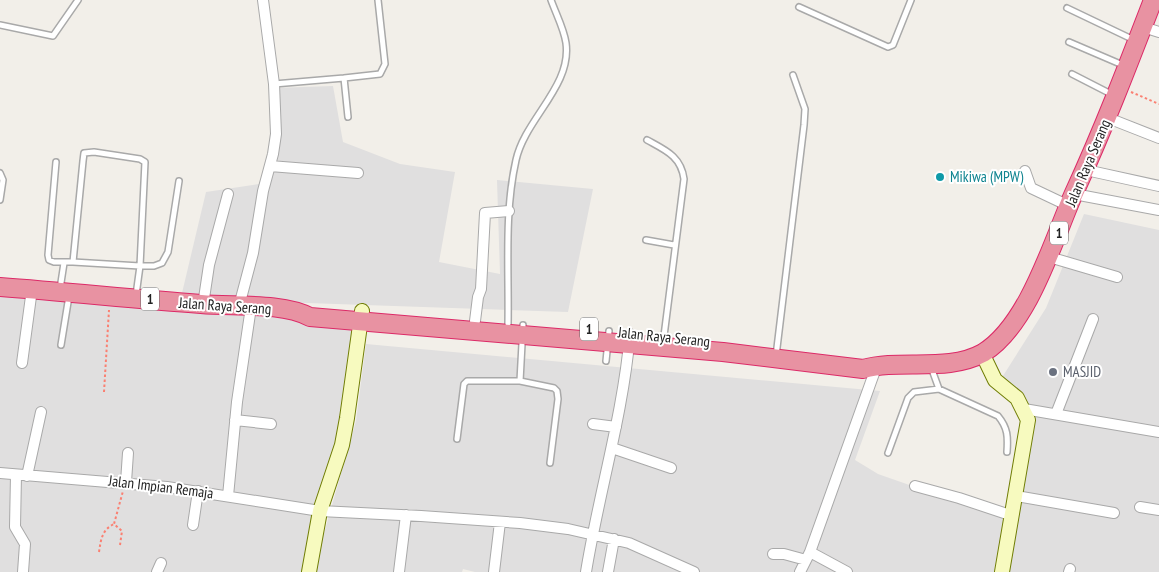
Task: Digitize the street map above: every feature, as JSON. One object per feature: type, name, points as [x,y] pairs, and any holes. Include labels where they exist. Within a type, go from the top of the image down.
[{"type":"highway","name":"Jalan Raya Serang","points":[[0,286],[300,312],[310,307],[362,316],[518,328],[608,337],[723,352],[868,359],[877,365],[930,364],[967,359],[982,353],[1008,330],[1031,294],[1049,257],[1128,68],[1146,33],[1153,0]]},
{"type":"highway","name":"Jalan Raya Serang","points":[[362,316],[475,321],[518,328]]},
{"type":"highway","name":"Jalan Raya Serang","points":[[629,340],[664,336],[777,355]]},
{"type":"street","points":[[228,496],[245,307],[263,191],[276,134],[274,84],[263,0]]},
{"type":"street","points":[[1108,118],[1159,138]]},
{"type":"street","points":[[270,166],[358,173]]},
{"type":"street","points":[[1025,170],[1027,182],[1031,188],[1072,200],[1159,210]]},
{"type":"street","points":[[1086,170],[1159,186]]},
{"type":"street","points":[[203,305],[209,265],[228,194]]},
{"type":"street","points":[[475,321],[481,289],[485,213],[509,211]]},
{"type":"street","points":[[1049,257],[1118,277]]},
{"type":"street","points":[[22,362],[32,289]]},
{"type":"street","points":[[309,572],[320,511],[344,436],[362,316]]},
{"type":"street","points":[[1056,414],[1093,319]]},
{"type":"street","points":[[586,572],[592,533],[616,428],[629,340]]},
{"type":"street","points":[[982,353],[995,380],[1017,398],[1028,420],[1002,572]]},
{"type":"street","points":[[800,572],[808,556],[877,365]]},
{"type":"street","points":[[1024,409],[1159,432]]},
{"type":"street","points":[[23,572],[25,544],[15,527],[21,476],[41,412]]},
{"type":"street","points":[[235,420],[271,424]]},
{"type":"street","points":[[593,424],[616,428]]},
{"type":"street","points":[[612,448],[671,468]]},
{"type":"street","points":[[126,482],[128,453]]},
{"type":"street","name":"Jalan Impian Remaja","points":[[0,473],[126,482],[198,491],[320,511],[500,522],[592,533],[638,546],[672,567],[694,572]]},
{"type":"street","points":[[914,486],[959,498],[1013,516]]},
{"type":"street","points":[[192,525],[198,491]]},
{"type":"street","points":[[1016,496],[1114,512]]},
{"type":"street","points":[[1140,507],[1159,510]]},
{"type":"street","points":[[399,572],[406,515]]},
{"type":"street","points":[[494,572],[500,522]]},
{"type":"street","points":[[608,572],[614,539]]},
{"type":"street","points":[[773,554],[808,556],[847,572]]},
{"type":"lane","points":[[0,25],[54,36],[78,0]]},
{"type":"lane","points":[[274,84],[380,74],[385,64],[378,0]]},
{"type":"lane","points":[[520,381],[509,211],[516,161],[521,144],[562,76],[567,60],[566,42],[551,0]]},
{"type":"lane","points":[[799,7],[888,47],[893,45],[912,0]]},
{"type":"lane","points":[[1067,8],[1146,33]]},
{"type":"lane","points":[[1069,42],[1128,68]]},
{"type":"lane","points":[[1072,74],[1118,92]]},
{"type":"lane","points":[[777,355],[805,109],[793,75]]},
{"type":"lane","points":[[344,78],[348,117]]},
{"type":"lane","points":[[647,140],[669,152],[677,159],[682,168],[684,179],[674,245],[664,336]]},
{"type":"lane","points":[[73,262],[84,153],[94,152],[143,160],[145,162],[140,266],[135,298]]},
{"type":"lane","points":[[56,162],[48,255],[49,260],[54,262],[140,266],[154,266],[162,263],[166,258],[179,181]]},
{"type":"lane","points":[[0,173],[2,180],[0,200]]},
{"type":"lane","points":[[646,240],[674,245]]},
{"type":"lane","points":[[61,345],[65,292],[64,263]]},
{"type":"lane","points":[[606,360],[608,337]]},
{"type":"lane","points":[[930,364],[939,389]]},
{"type":"lane","points":[[457,439],[464,384],[467,381],[520,381],[554,388],[557,391],[558,399],[550,463]]},
{"type":"lane","points":[[888,453],[908,398],[914,392],[939,389],[998,416],[1008,431],[1007,452]]},
{"type":"path","points":[[1118,92],[1159,104]]},
{"type":"path","points":[[104,392],[110,297]]},
{"type":"path","points":[[99,552],[103,533],[106,528],[114,524],[126,482]]},
{"type":"path","points":[[114,524],[122,531],[120,544]]},
{"type":"shaded area","points":[[333,86],[343,142],[400,164],[455,172],[439,262],[500,274],[497,180],[593,189],[568,312],[278,302],[182,293],[206,192],[259,184],[281,132],[274,88]]},
{"type":"shaded area","points":[[1084,214],[1159,230],[1159,572],[475,572],[463,569],[462,572],[313,572],[356,421],[366,344],[880,391],[855,460],[878,474],[1012,521],[1033,423],[1001,379],[1046,308]]},
{"type":"shaded area","points":[[0,291],[359,325],[339,455],[304,572],[0,572]]},
{"type":"place","name":"Mikiwa (MPW)","points":[[940,177]]},
{"type":"place","name":"MASJID","points":[[1053,372]]}]
